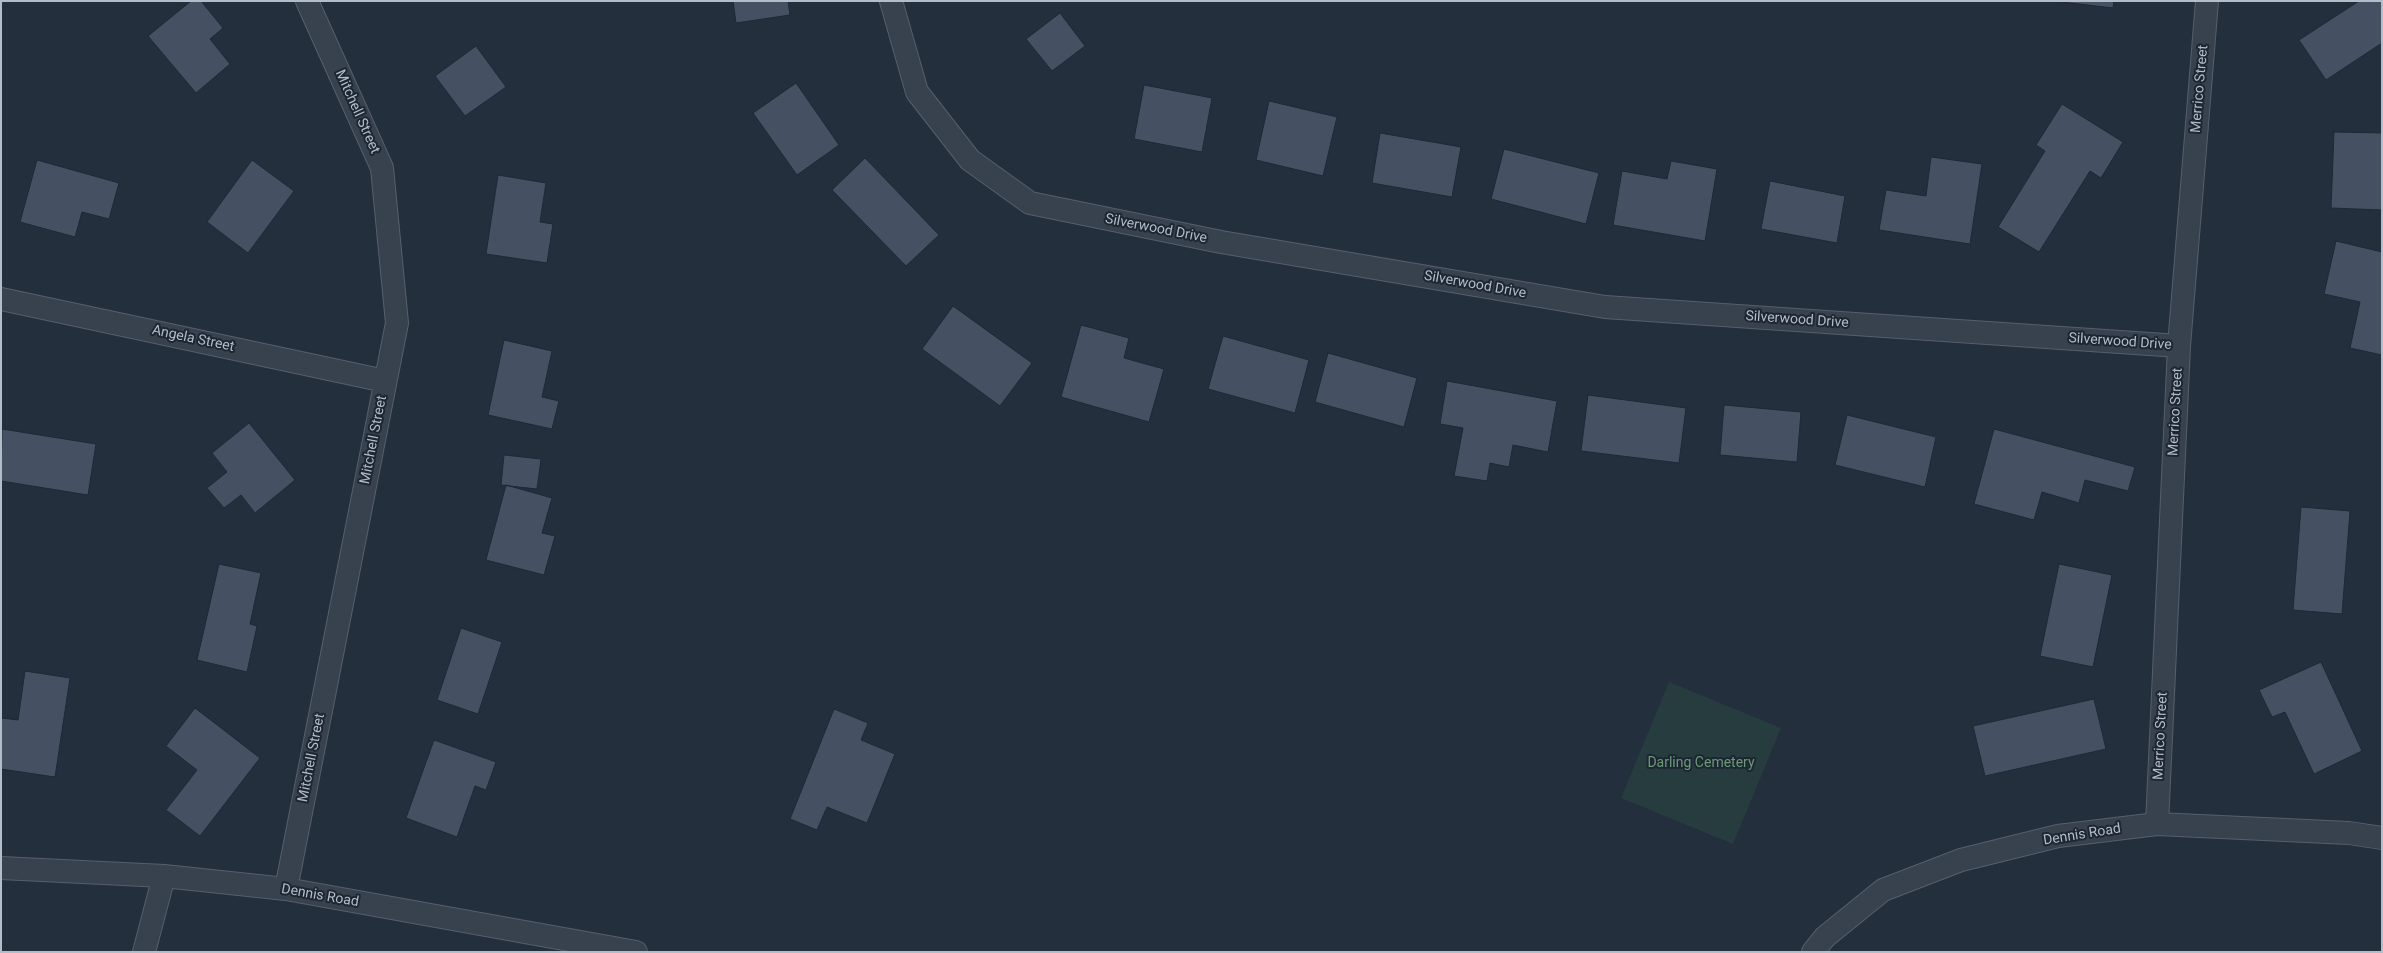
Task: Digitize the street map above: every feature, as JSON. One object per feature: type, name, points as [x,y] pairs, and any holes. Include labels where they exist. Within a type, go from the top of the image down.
[{"type":"street","name":"Mitchell Street","points":[[286,889],[397,323],[382,168],[307,1]]},
{"type":"street","name":"Silverwood Drive","points":[[891,1],[916,92],[970,160],[1030,204],[1221,242],[1605,307],[2179,346]]},
{"type":"street","name":"Merrico Street","points":[[2156,824],[2179,346],[2207,1]]},
{"type":"street","name":"Angela Street","points":[[1,299],[386,381]]},
{"type":"street","name":"Dennis Road","points":[[1813,952],[1825,937],[1882,890],[1961,860],[2058,836],[2156,824],[2349,834],[2382,838]]},
{"type":"street","name":"Dennis Road","points":[[1,868],[164,876],[286,889],[636,952]]},
{"type":"street","points":[[144,952],[164,876]]},
{"type":"green space","name":"Darling Cemetery","points":[[1669,682],[1781,728],[1733,844],[1621,798]]},
{"type":"building","points":[[191,1],[201,1],[223,28],[210,39],[230,64],[196,93],[148,36]]},
{"type":"building","points":[[733,1],[788,1],[790,15],[736,23]]},
{"type":"building","points":[[2053,1],[2114,1],[2113,8]]},
{"type":"building","points":[[2359,1],[2382,1],[2382,43],[2326,80],[2299,40]]},
{"type":"building","points":[[1060,13],[1085,46],[1052,71],[1026,39]]},
{"type":"building","points":[[476,46],[506,87],[465,116],[435,76]]},
{"type":"building","points":[[796,83],[839,145],[797,175],[753,113]]},
{"type":"building","points":[[1144,85],[1212,98],[1202,152],[1134,139]]},
{"type":"building","points":[[1269,101],[1337,117],[1323,176],[1256,160]]},
{"type":"building","points":[[2062,104],[2123,142],[2101,178],[2090,171],[2039,252],[1998,227],[2045,151],[2036,145]]},
{"type":"building","points":[[2334,132],[2382,133],[2382,210],[2331,208]]},
{"type":"building","points":[[1380,133],[1461,147],[1452,197],[1372,183]]},
{"type":"building","points":[[1504,149],[1599,173],[1586,224],[1491,199]]},
{"type":"building","points":[[1931,157],[1982,164],[1970,244],[1879,230],[1886,190],[1926,196]]},
{"type":"building","points":[[865,158],[939,235],[906,266],[832,190]]},
{"type":"building","points":[[37,160],[119,183],[109,219],[82,212],[75,237],[20,222]]},
{"type":"building","points":[[252,160],[294,191],[248,253],[207,222]]},
{"type":"building","points":[[1671,161],[1717,169],[1705,241],[1613,225],[1622,171],[1667,179]]},
{"type":"building","points":[[498,175],[546,183],[540,222],[553,224],[547,263],[486,254]]},
{"type":"building","points":[[1770,181],[1845,196],[1837,243],[1761,229]]},
{"type":"building","points":[[2336,241],[2382,252],[2382,355],[2350,348],[2360,302],[2324,294]]},
{"type":"building","points":[[953,306],[1032,363],[1000,406],[922,349]]},
{"type":"building","points":[[1081,325],[1129,338],[1124,358],[1164,369],[1149,422],[1061,397]]},
{"type":"building","points":[[1223,336],[1309,360],[1295,413],[1208,389]]},
{"type":"building","points":[[504,340],[552,351],[542,397],[559,401],[552,429],[488,415]]},
{"type":"building","points":[[1328,353],[1417,378],[1404,427],[1315,402]]},
{"type":"building","points":[[1447,381],[1557,401],[1548,452],[1513,445],[1509,467],[1490,463],[1487,481],[1454,476],[1463,428],[1440,424]]},
{"type":"building","points":[[1588,395],[1686,408],[1679,463],[1581,451]]},
{"type":"building","points":[[1724,405],[1801,412],[1797,462],[1720,455]]},
{"type":"building","points":[[1847,415],[1936,437],[1925,487],[1835,465]]},
{"type":"building","points":[[249,423],[295,480],[255,513],[241,495],[224,508],[207,488],[227,472],[212,453]]},
{"type":"building","points":[[2,429],[96,444],[88,495],[1,481]]},
{"type":"building","points":[[1994,429],[2135,467],[2128,491],[2085,480],[2079,503],[2042,492],[2034,520],[1974,504]]},
{"type":"building","points":[[504,455],[541,459],[537,489],[501,485]]},
{"type":"building","points":[[506,485],[552,498],[542,533],[555,536],[544,575],[486,560]]},
{"type":"building","points":[[2301,507],[2350,511],[2342,614],[2293,610]]},
{"type":"building","points":[[219,564],[261,573],[250,624],[257,626],[247,672],[197,660]]},
{"type":"building","points":[[2059,564],[2112,575],[2093,667],[2040,656]]},
{"type":"building","points":[[461,628],[502,642],[478,714],[437,700]]},
{"type":"building","points":[[2321,662],[2362,751],[2314,774],[2285,712],[2272,717],[2259,690]]},
{"type":"building","points":[[25,671],[70,678],[55,777],[1,769],[1,718],[18,720]]},
{"type":"building","points":[[2094,699],[2106,749],[1985,776],[1973,726]]},
{"type":"building","points":[[195,708],[260,758],[200,836],[166,810],[197,770],[166,746]]},
{"type":"building","points":[[834,709],[868,723],[861,740],[895,754],[867,823],[827,807],[817,830],[790,819]]},
{"type":"building","points":[[434,740],[496,762],[486,790],[475,786],[457,837],[406,818]]}]
